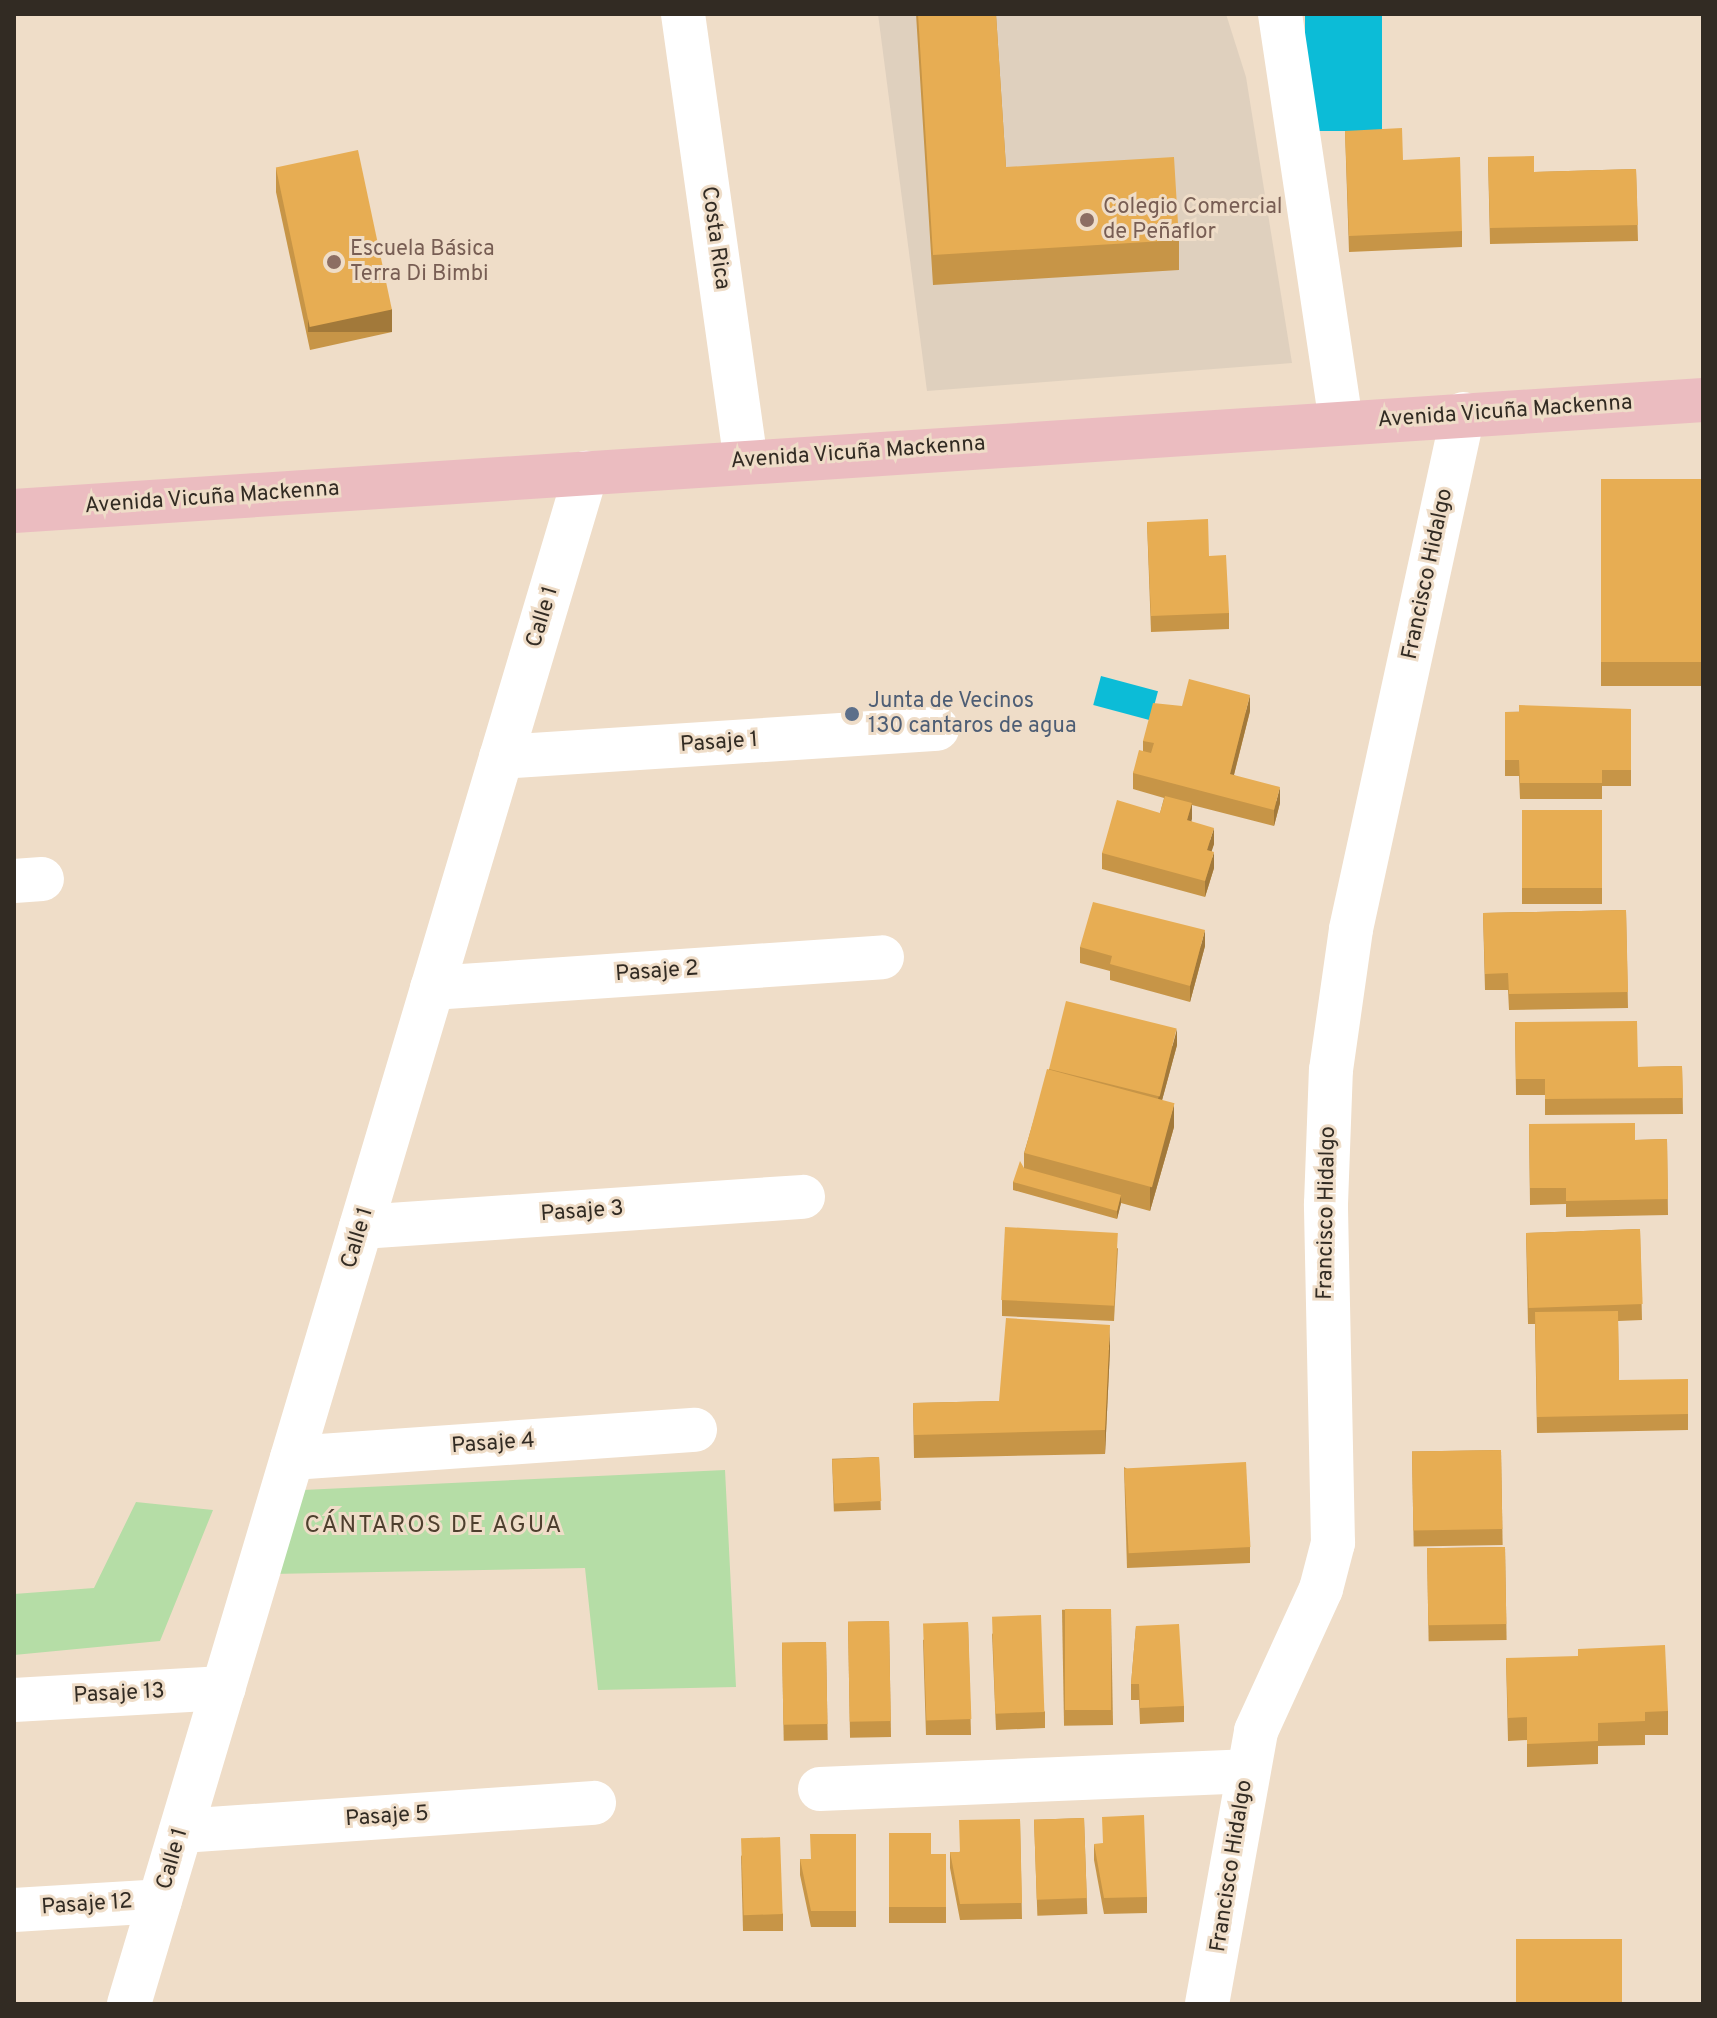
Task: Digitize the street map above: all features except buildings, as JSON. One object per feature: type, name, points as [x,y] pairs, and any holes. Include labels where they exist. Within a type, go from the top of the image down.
[{"type":"main road","name":"Avenida Vicuña Mackenna","points":[[14,511],[1703,400]]},
{"type":"street","name":"Costa Rica","points":[[683,14],[746,461]]},
{"type":"street","points":[[1280,14],[1341,422]]},
{"type":"street","name":"Francisco Hidalgo","points":[[1207,2004],[1246,1771],[1269,1693],[1321,1589],[1333,1543],[1326,1218],[1331,1070],[1351,929],[1463,414]]},
{"type":"street","name":"Calle 1","points":[[129,2004],[586,473]]},
{"type":"street","name":"Pasaje 1","points":[[501,757],[937,729]]},
{"type":"street","name":"Pasaje 2","points":[[432,988],[882,957]]},
{"type":"street","name":"Pasaje 3","points":[[361,1227],[803,1197]]},
{"type":"street","name":"Pasaje 4","points":[[292,1458],[695,1430]]},
{"type":"street","name":"Pasaje 13","points":[[14,1700],[224,1688]]},
{"type":"street","points":[[820,1789],[1246,1771]]},
{"type":"street","name":"Pasaje 5","points":[[181,1831],[594,1803]]},
{"type":"street","name":"Pasaje 12","points":[[14,1910],[160,1901]]},
{"type":"shaded area","name":"Colegio Comercial de Peñaflor","points":[[878,14],[1226,14],[1246,77],[1292,363],[927,391]]},
{"type":"green space","points":[[725,1470],[736,1687],[598,1690],[585,1568],[271,1574],[303,1490]]},
{"type":"green space","points":[[136,1502],[213,1510],[160,1641],[14,1655],[14,1594],[94,1588]]},
{"type":"water","points":[[1305,14],[1382,14],[1382,131],[1305,131]]},
{"type":"water","points":[[1101,676],[1158,691],[1150,720],[1093,705]]},
{"type":"place","name":"Colegio Comercial de Peñaflor","points":[[1087,220]]},
{"type":"place","name":"Escuela Básica Terra Di Bimbi","points":[[334,262]]},
{"type":"place","name":"Junta de Vecinos 130 cantaros de agua","points":[[852,714]]},
{"type":"district","name":"CÁNTAROS DE AGUA","points":[[434,1527]]}]
